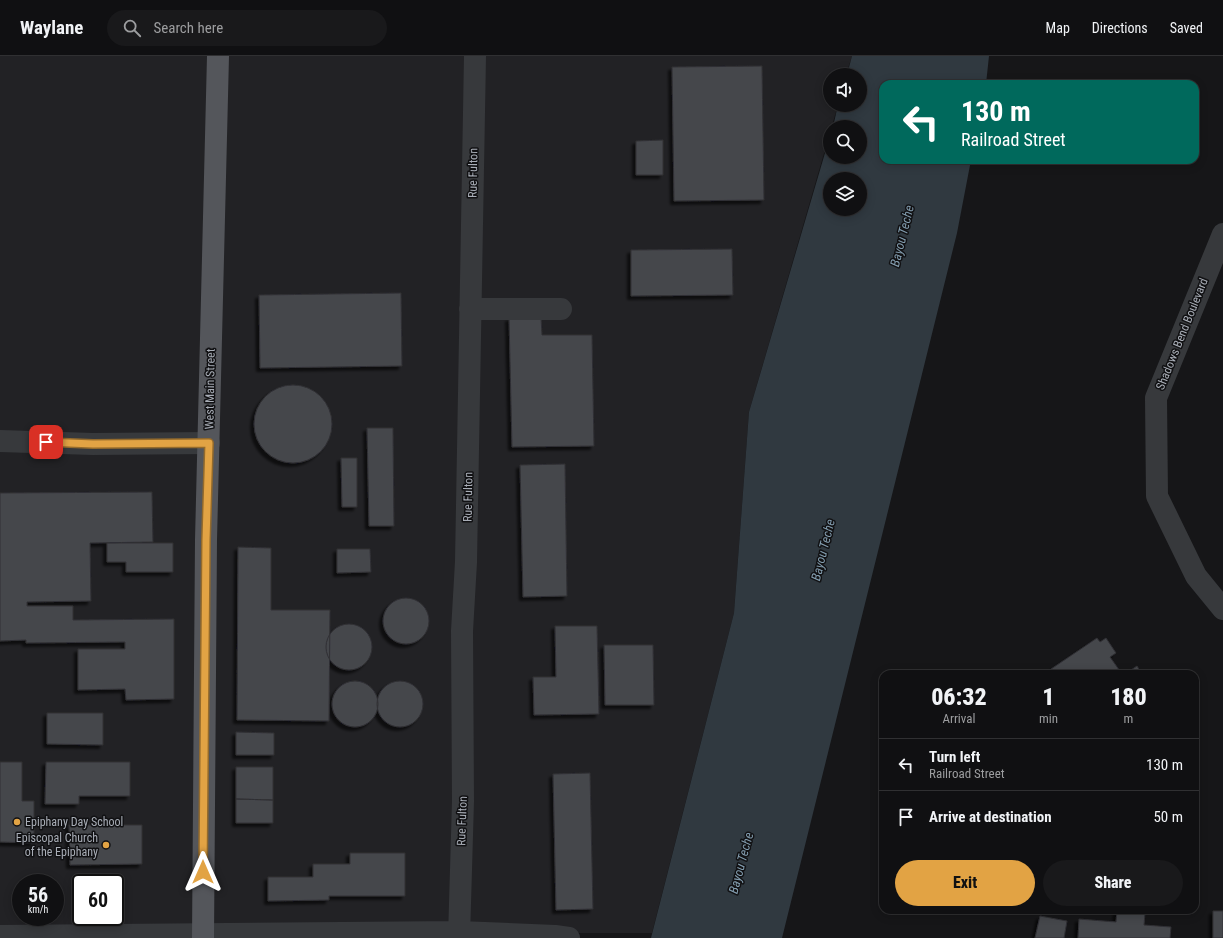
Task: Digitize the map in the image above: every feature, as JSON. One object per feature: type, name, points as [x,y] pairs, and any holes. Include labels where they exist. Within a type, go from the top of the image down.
[{"type":"main road","name":"West Main Street","points":[[203,937],[206,548],[218,56]]},
{"type":"street","name":"Rue Fulton","points":[[459,935],[463,801],[462,630],[467,547],[470,309],[476,56]]},
{"type":"street","name":"Shadows Bend Boulevard","points":[[1223,234],[1156,398],[1156,496],[1196,576],[1223,609]]},
{"type":"street","points":[[470,309],[561,309]]},
{"type":"street","points":[[0,441],[93,444],[209,443]]},
{"type":"street","points":[[0,936],[203,937],[459,935],[555,936],[569,938]]},
{"type":"shaded area","points":[[0,56],[852,56],[848,68],[823,68],[823,112],[836,112],[834,120],[823,120],[823,157],[749,412],[734,613],[652,933],[0,933]]},
{"type":"water","name":"Bayou Teche","points":[[852,56],[989,56],[986,80],[879,80],[879,164],[970,164],[957,233],[782,938],[651,938],[734,613],[749,412],[823,160],[823,164],[867,164],[867,120],[835,120],[836,112],[867,112],[867,68],[849,68]]},
{"type":"building","points":[[762,66],[764,200],[674,201],[672,67]]},
{"type":"building","points":[[663,140],[663,175],[636,175],[636,141]]},
{"type":"building","points":[[732,249],[733,295],[631,296],[631,250]]},
{"type":"building","points":[[401,293],[402,366],[260,368],[259,295]]},
{"type":"building","points":[[541,317],[542,335],[592,335],[594,446],[512,447],[509,318]]},
{"type":"building","points":[[293,385],[308,388],[321,396],[329,409],[332,424],[329,439],[321,452],[308,460],[293,463],[278,460],[265,452],[257,439],[254,424],[257,409],[265,396],[278,388]]},
{"type":"building","points":[[367,428],[393,428],[394,526],[369,526]]},
{"type":"building","points":[[341,458],[357,458],[357,507],[342,507]]},
{"type":"building","points":[[565,464],[567,596],[523,597],[520,465]]},
{"type":"building","points":[[152,492],[153,542],[90,543],[91,601],[27,602],[27,606],[73,606],[73,620],[174,619],[174,699],[126,700],[125,689],[78,690],[78,649],[125,649],[125,642],[26,643],[26,640],[0,641],[0,493]]},
{"type":"building","points":[[107,543],[173,543],[173,572],[126,572],[126,562],[107,562]]},
{"type":"building","points":[[238,547],[271,548],[271,610],[330,610],[329,721],[237,720]]},
{"type":"building","points":[[337,549],[370,549],[371,572],[337,573]]},
{"type":"building","points":[[406,598],[419,602],[425,608],[429,621],[425,634],[419,640],[406,644],[393,640],[387,634],[383,621],[387,608],[393,602]]},
{"type":"building","points":[[349,624],[362,628],[368,634],[372,647],[368,660],[362,666],[349,670],[336,666],[330,660],[326,647],[330,634],[336,628]]},
{"type":"building","points":[[555,626],[597,626],[599,714],[534,715],[533,677],[556,677]]},
{"type":"building","points":[[1097,638],[1100,642],[1106,638],[1116,653],[1110,657],[1119,670],[1052,670],[1051,669]]},
{"type":"building","points":[[604,645],[653,645],[654,705],[605,705]]},
{"type":"building","points":[[1137,666],[1140,670],[1131,670]]},
{"type":"building","points":[[355,681],[368,685],[374,691],[378,704],[374,717],[368,723],[355,727],[342,723],[336,717],[332,704],[336,691],[342,685]]},
{"type":"building","points":[[400,681],[413,685],[419,691],[423,704],[419,717],[413,723],[400,727],[387,723],[381,717],[377,704],[381,691],[387,685]]},
{"type":"building","points":[[47,713],[103,713],[103,745],[47,744]]},
{"type":"building","points":[[236,732],[274,733],[274,755],[236,755]]},
{"type":"building","name":"Epiphany Day School","points":[[0,762],[22,762],[22,801],[34,801],[34,843],[0,842]]},
{"type":"building","points":[[46,762],[130,762],[130,796],[79,796],[79,804],[45,804]]},
{"type":"building","points":[[236,767],[273,767],[273,800],[236,799]]},
{"type":"building","points":[[590,773],[593,909],[556,910],[553,774]]},
{"type":"building","points":[[236,799],[273,800],[273,823],[236,823]]},
{"type":"building","name":"Episcopal Church of the Epiphany","points":[[69,825],[142,825],[142,864],[70,865]]},
{"type":"building","points":[[350,853],[405,853],[405,896],[329,896],[329,900],[268,901],[268,877],[313,877],[313,864],[350,864]]},
{"type":"building","points":[[1213,911],[1223,911],[1223,938],[1213,938]]},
{"type":"building","points":[[1117,914],[1145,914],[1144,925],[1171,927],[1170,938],[1078,938],[1079,919],[1116,922]]},
{"type":"building","points":[[1040,916],[1067,921],[1064,938],[1035,938]]},
{"type":"place","name":"Epiphany Day School","points":[[17,822]]},
{"type":"place","name":"Episcopal Church of the Epiphany","points":[[106,845]]},
{"type":"route","points":[[46,442],[93,444],[209,443],[206,540],[203,872]]}]
